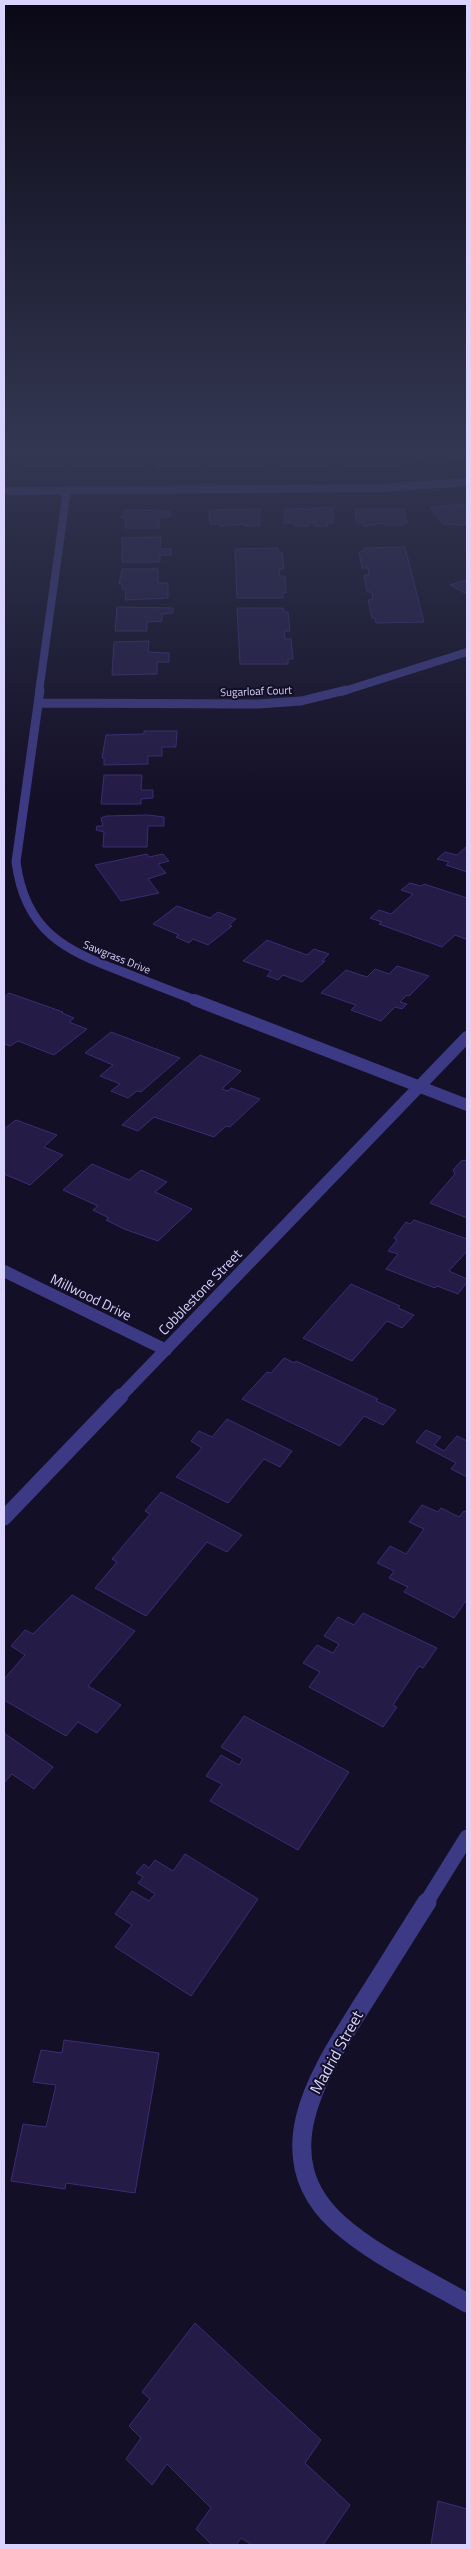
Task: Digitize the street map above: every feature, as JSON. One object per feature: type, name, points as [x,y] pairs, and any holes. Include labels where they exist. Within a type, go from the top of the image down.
[{"type":"street","name":"Sawgrass Drive","points":[[56,568],[16,862],[18,885],[22,898],[29,910],[48,934],[80,956],[104,967],[467,1106]]},
{"type":"street","name":"Sugarloaf Court","points":[[38,703],[258,704],[301,701],[360,687],[467,652]]},
{"type":"street","name":"Cobblestone Street","points":[[4,1518],[467,1037]]},
{"type":"street","name":"Millwood Drive","points":[[4,1271],[166,1350]]},
{"type":"street","name":"Madrid Street","points":[[467,1836],[325,2065],[310,2099],[304,2121],[303,2160],[315,2197],[339,2226],[358,2241],[467,2303]]},
{"type":"building","points":[[236,568],[284,568],[279,569],[280,576],[285,576],[286,593],[283,593],[283,598],[237,598]]},
{"type":"building","points":[[362,568],[410,568],[424,622],[376,623],[375,618],[372,618],[368,600],[373,599],[372,592],[367,592],[364,575],[369,575],[368,568]]},
{"type":"building","points":[[122,569],[158,569],[158,583],[168,583],[168,598],[125,600],[126,589],[122,589],[122,584],[119,584]]},
{"type":"building","points":[[467,580],[467,594],[450,585]]},
{"type":"building","points":[[117,607],[173,608],[173,613],[162,614],[162,621],[147,622],[147,631],[115,631]]},
{"type":"building","points":[[237,608],[283,608],[284,612],[288,612],[290,631],[284,631],[285,639],[291,639],[293,659],[288,659],[288,664],[240,664]]},
{"type":"building","points":[[149,641],[148,652],[169,653],[169,662],[157,662],[157,674],[112,675],[114,642]]},
{"type":"building","points":[[144,731],[177,731],[176,747],[162,747],[162,756],[148,756],[148,764],[104,765],[104,758],[102,758],[106,735],[144,734]]},
{"type":"building","points":[[104,775],[142,775],[141,790],[153,790],[153,798],[141,799],[141,804],[101,804]]},
{"type":"building","points":[[148,815],[164,817],[164,826],[148,826],[147,847],[103,847],[104,832],[96,830],[97,826],[103,826],[101,818],[106,816]]},
{"type":"building","points":[[467,846],[467,872],[446,865],[449,862],[437,859],[445,852],[457,855]]},
{"type":"building","points":[[147,854],[149,857],[163,854],[169,861],[158,864],[166,873],[148,879],[159,893],[121,901],[95,865]]},
{"type":"building","points":[[410,883],[421,886],[424,884],[467,898],[467,937],[465,939],[455,935],[442,947],[379,924],[382,922],[370,918],[379,910],[391,914],[413,894],[401,890]]},
{"type":"building","points":[[177,906],[210,918],[218,912],[236,919],[229,925],[232,926],[208,945],[193,939],[189,943],[176,937],[179,935],[153,924]]},
{"type":"building","points":[[267,940],[307,955],[314,949],[329,954],[322,961],[325,961],[302,982],[283,975],[278,980],[267,976],[271,971],[243,961]]},
{"type":"building","points":[[397,966],[429,976],[409,996],[407,995],[400,1002],[407,1004],[402,1009],[395,1007],[381,1021],[351,1010],[356,1005],[321,993],[346,970],[367,977],[375,969],[389,974]]},
{"type":"building","points":[[9,993],[63,1012],[74,1018],[69,1022],[87,1029],[54,1055],[18,1041],[10,1046],[4,1044],[4,997]]},
{"type":"building","points":[[111,1032],[180,1058],[141,1092],[137,1091],[128,1098],[111,1091],[120,1084],[100,1076],[113,1065],[85,1053]]},
{"type":"building","points":[[200,1055],[241,1071],[222,1089],[228,1091],[231,1088],[260,1099],[230,1127],[226,1126],[214,1137],[154,1117],[138,1131],[122,1125]]},
{"type":"building","points":[[16,1120],[57,1135],[44,1147],[63,1155],[30,1185],[4,1174],[4,1129]]},
{"type":"building","points":[[467,1160],[467,1218],[430,1203],[455,1174],[453,1170],[461,1161]]},
{"type":"building","points":[[92,1164],[129,1180],[141,1170],[167,1182],[155,1192],[192,1209],[158,1241],[124,1229],[106,1220],[109,1218],[93,1210],[98,1206],[63,1190]]},
{"type":"building","points":[[414,1220],[467,1239],[467,1251],[449,1271],[467,1279],[467,1282],[458,1294],[437,1286],[435,1288],[386,1269],[398,1254],[388,1251],[397,1240],[394,1238],[406,1222],[410,1224]]},
{"type":"building","points":[[351,1284],[400,1306],[398,1308],[414,1315],[402,1328],[387,1321],[352,1361],[303,1338]]},
{"type":"building","points":[[284,1358],[295,1363],[296,1361],[378,1399],[376,1401],[396,1410],[383,1425],[364,1416],[340,1446],[242,1399],[267,1372],[271,1373]]},
{"type":"building","points":[[227,1419],[292,1451],[280,1467],[264,1459],[228,1503],[176,1477],[202,1448],[191,1441],[199,1431],[212,1437]]},
{"type":"building","points":[[426,1430],[441,1437],[434,1445],[444,1451],[457,1436],[467,1441],[467,1477],[451,1469],[456,1463],[416,1442]]},
{"type":"building","points":[[161,1492],[242,1535],[227,1552],[207,1542],[146,1616],[95,1588],[117,1562],[112,1559],[150,1514],[145,1511]]},
{"type":"building","points":[[422,1505],[438,1512],[441,1508],[459,1517],[464,1511],[467,1512],[467,1599],[454,1618],[404,1592],[408,1587],[389,1578],[394,1571],[377,1563],[390,1546],[406,1554],[424,1529],[409,1522]]},
{"type":"building","points":[[72,1595],[135,1631],[88,1686],[121,1705],[97,1733],[78,1722],[66,1736],[4,1700],[4,1679],[25,1655],[11,1646],[25,1630],[33,1634]]},
{"type":"building","points":[[363,1613],[437,1648],[423,1668],[419,1666],[393,1705],[397,1707],[383,1727],[309,1687],[320,1672],[303,1663],[317,1645],[333,1653],[339,1644],[324,1636],[338,1617],[354,1625]]},
{"type":"building","points":[[244,1716],[349,1772],[298,1850],[210,1801],[222,1784],[206,1776],[221,1755],[239,1765],[243,1759],[221,1747]]},
{"type":"building","points":[[4,1733],[53,1767],[34,1789],[12,1774],[4,1783]]},
{"type":"building","points":[[185,1854],[258,1899],[191,1996],[115,1947],[132,1925],[115,1914],[132,1891],[149,1901],[155,1894],[138,1883],[143,1877],[136,1873],[144,1864],[149,1868],[155,1860],[173,1871]]},
{"type":"building","points":[[64,2040],[159,2053],[135,2193],[66,2183],[65,2189],[11,2181],[23,2124],[46,2127],[56,2085],[33,2082],[41,2050],[62,2053]]},
{"type":"building","points":[[195,2323],[321,2440],[305,2463],[350,2505],[323,2545],[252,2545],[241,2538],[236,2545],[212,2545],[196,2529],[211,2508],[167,2464],[152,2485],[126,2459],[141,2438],[129,2426],[150,2399],[142,2392]]},
{"type":"building","points":[[438,2501],[467,2509],[467,2545],[431,2545]]}]
